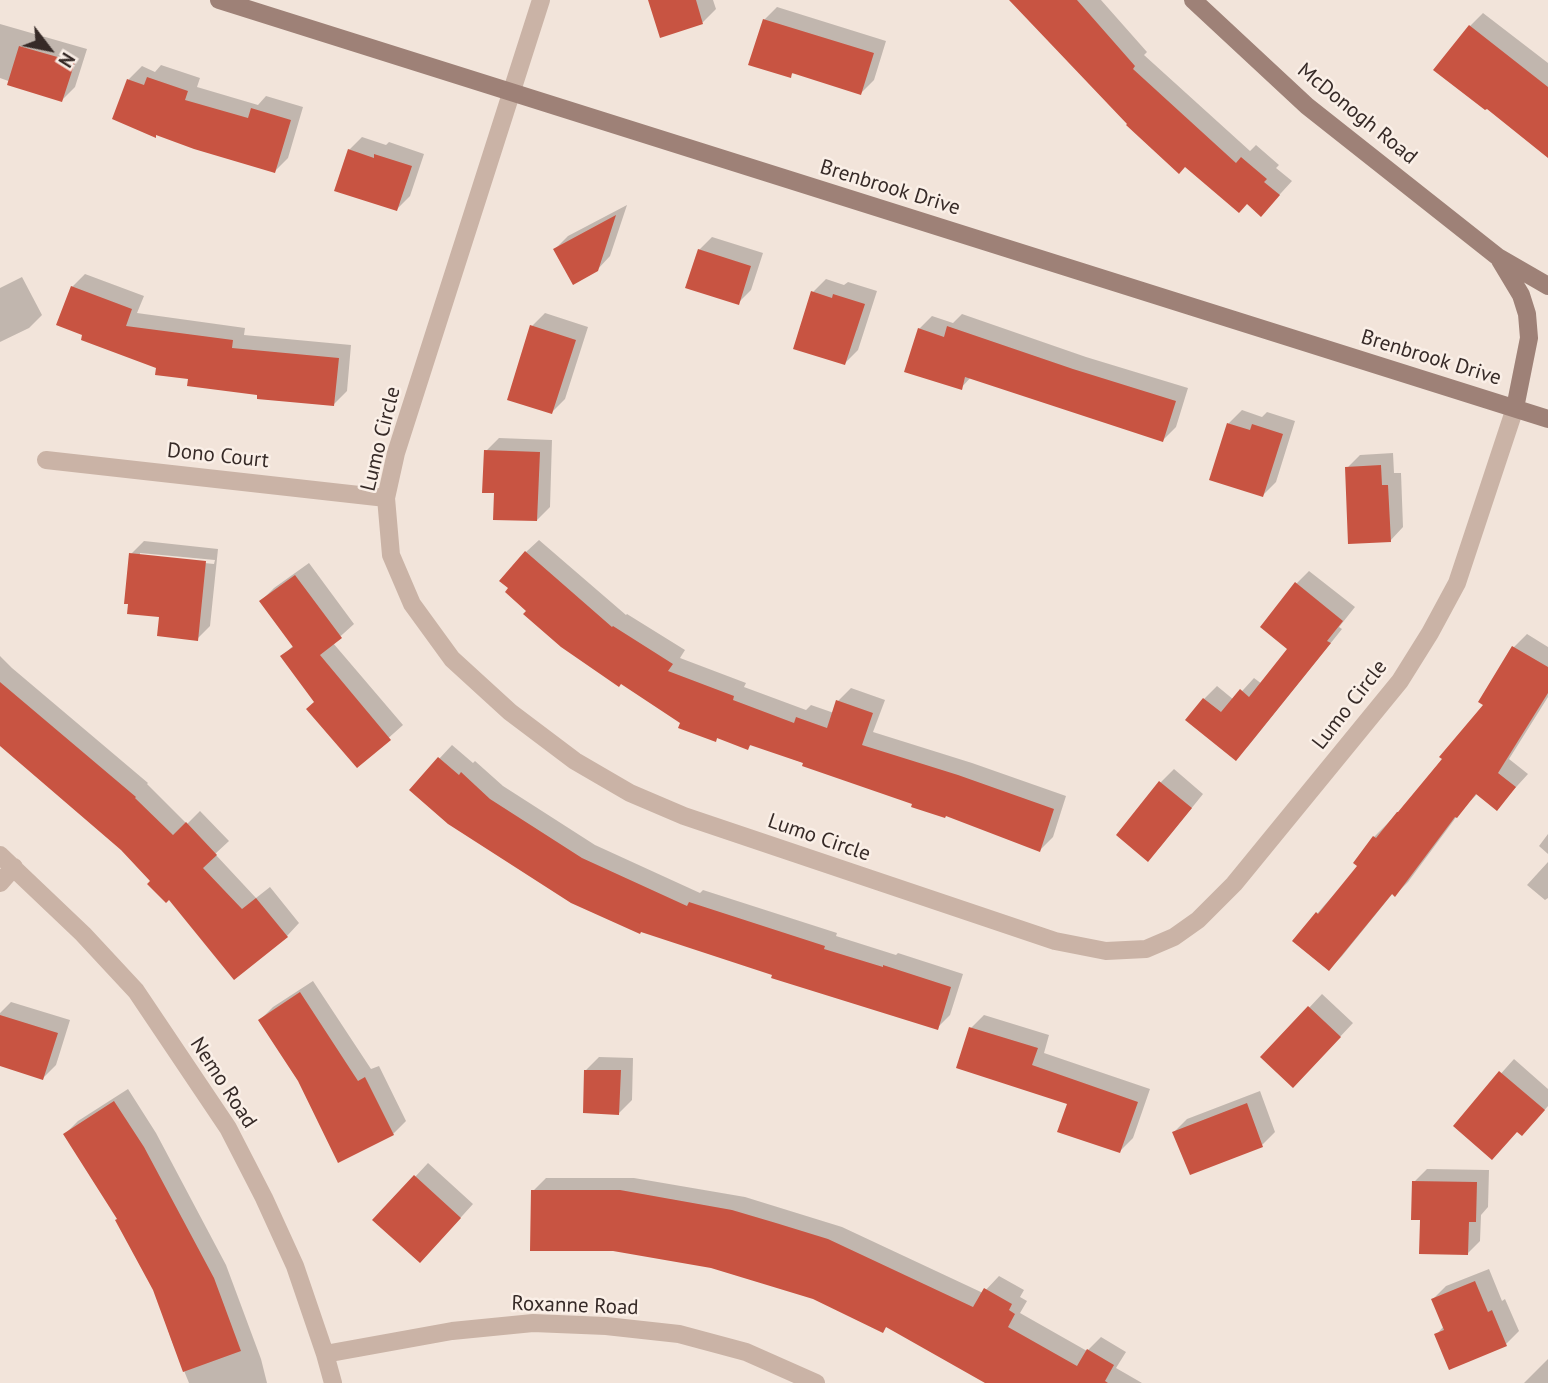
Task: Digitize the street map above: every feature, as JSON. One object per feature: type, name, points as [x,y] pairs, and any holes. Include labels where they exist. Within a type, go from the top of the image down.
[{"type":"main road","name":"Brenbrook Drive","points":[[219,0],[1548,419]]},
{"type":"main road","name":"McDonogh Road","points":[[1193,0],[1307,106],[1498,257],[1548,286]]},
{"type":"main road","name":"McDonogh Road","points":[[1498,257],[1521,295],[1530,338],[1515,408]]},
{"type":"street","name":"Lumo Circle","points":[[541,0],[396,453],[386,498],[391,555],[412,604],[452,659],[510,712],[575,761],[630,793],[684,816],[1055,941],[1106,951],[1146,948],[1174,937],[1198,920],[1234,884],[1400,681],[1457,583],[1515,408]]},
{"type":"street","name":"Dono Court","points":[[46,460],[386,498]]},
{"type":"street","points":[[0,883],[7,861]]},
{"type":"street","name":"Nemo Road","points":[[7,861],[83,934],[136,992],[228,1128],[295,1266],[333,1383]]},
{"type":"street","name":"Roxanne Road","points":[[325,1354],[479,1328],[533,1323],[606,1326],[679,1334],[746,1352],[816,1383]]},
{"type":"building","points":[[648,0],[696,0],[703,24],[660,38]]},
{"type":"building","points":[[1009,0],[1077,0],[1135,66],[1133,69],[1236,163],[1241,157],[1267,179],[1264,182],[1280,195],[1261,217],[1247,204],[1239,213],[1185,167],[1179,174],[1126,125]]},
{"type":"building","points":[[763,19],[874,53],[861,95],[792,73],[791,78],[748,65]]},
{"type":"building","points":[[1469,25],[1548,87],[1548,158],[1433,70]]},
{"type":"building","points":[[19,46],[75,62],[62,102],[7,85]]},
{"type":"building","points":[[147,77],[188,91],[185,100],[248,118],[251,108],[291,120],[275,173],[156,135],[156,138],[112,119],[127,79],[144,85]]},
{"type":"building","points":[[348,149],[412,166],[397,211],[334,191]]},
{"type":"building","points":[[616,215],[598,271],[573,285],[553,249]]},
{"type":"building","points":[[698,249],[751,266],[739,305],[685,288]]},
{"type":"building","points":[[71,286],[132,309],[126,326],[233,340],[232,348],[339,358],[334,406],[257,399],[257,395],[187,386],[188,379],[155,375],[156,368],[81,340],[82,335],[56,325]]},
{"type":"building","points":[[811,291],[832,298],[833,294],[865,304],[845,365],[793,349]]},
{"type":"building","points":[[530,325],[576,340],[552,414],[507,400]]},
{"type":"building","points":[[947,326],[1176,401],[1163,442],[965,377],[962,390],[904,372],[918,328],[944,337]]},
{"type":"building","points":[[1227,423],[1250,430],[1252,424],[1283,434],[1263,497],[1209,480]]},
{"type":"building","points":[[484,450],[540,452],[537,521],[493,520],[494,493],[482,493]]},
{"type":"building","points":[[1381,465],[1382,485],[1388,485],[1391,542],[1348,544],[1345,467]]},
{"type":"building","points":[[525,551],[612,627],[673,664],[668,671],[794,723],[796,717],[827,728],[836,700],[873,713],[862,745],[1054,809],[1040,852],[946,816],[945,818],[911,807],[912,804],[802,766],[803,763],[750,745],[748,750],[717,738],[716,742],[678,728],[680,723],[621,684],[619,687],[561,647],[523,614],[526,611],[505,592],[508,588],[499,581]]},
{"type":"building","points":[[129,553],[206,561],[198,641],[157,636],[159,617],[127,614],[128,604],[124,604]]},
{"type":"building","points":[[295,575],[342,638],[320,655],[391,740],[357,768],[306,709],[314,702],[280,656],[293,647],[259,601]]},
{"type":"building","points":[[1295,582],[1343,621],[1327,641],[1331,643],[1236,761],[1185,720],[1203,698],[1221,712],[1240,689],[1249,697],[1287,649],[1260,627]]},
{"type":"building","points":[[1512,646],[1548,667],[1548,693],[1498,773],[1516,787],[1497,811],[1476,794],[1457,818],[1455,817],[1395,897],[1392,894],[1329,971],[1292,941],[1357,866],[1353,863],[1373,836],[1376,838],[1398,812],[1442,759],[1439,757],[1483,705],[1478,702]]},
{"type":"building","points":[[0,682],[136,797],[173,835],[186,822],[217,855],[203,868],[242,909],[256,898],[288,937],[234,980],[169,900],[166,903],[147,884],[150,881],[121,850],[0,746]]},
{"type":"building","points":[[438,757],[459,775],[461,772],[490,799],[582,858],[687,906],[689,902],[825,946],[824,949],[951,987],[938,1030],[771,978],[772,975],[641,932],[640,934],[571,903],[448,824],[409,790]]},
{"type":"building","points":[[1159,781],[1192,808],[1148,862],[1116,835]]},
{"type":"building","points":[[300,992],[358,1081],[365,1077],[394,1135],[338,1163],[298,1081],[258,1020]]},
{"type":"building","points":[[1308,1006],[1341,1037],[1293,1088],[1260,1057]]},
{"type":"building","points":[[0,1015],[58,1033],[43,1080],[0,1066]]},
{"type":"building","points":[[969,1027],[1038,1048],[1032,1065],[1138,1102],[1120,1153],[1057,1132],[1067,1104],[956,1068]]},
{"type":"building","points":[[584,1070],[621,1070],[619,1115],[583,1113]]},
{"type":"building","points":[[1499,1071],[1545,1110],[1522,1136],[1517,1132],[1492,1160],[1453,1126]]},
{"type":"building","points":[[114,1101],[144,1147],[214,1278],[241,1351],[183,1372],[153,1290],[115,1220],[117,1219],[63,1134]]},
{"type":"building","points":[[1247,1103],[1263,1147],[1190,1175],[1172,1132]]},
{"type":"building","points":[[414,1175],[461,1218],[420,1263],[372,1220]]},
{"type":"building","points":[[1412,1181],[1477,1182],[1476,1222],[1469,1222],[1468,1255],[1419,1254],[1420,1220],[1411,1220]]},
{"type":"building","points":[[531,1190],[620,1190],[732,1210],[776,1223],[828,1239],[973,1307],[984,1288],[1012,1304],[1009,1310],[1015,1314],[1008,1327],[1077,1366],[1087,1349],[1114,1365],[1105,1381],[1108,1383],[985,1383],[886,1327],[883,1333],[813,1299],[711,1268],[613,1251],[530,1251]]},
{"type":"building","points":[[1475,1281],[1488,1312],[1492,1310],[1507,1346],[1449,1370],[1434,1334],[1444,1330],[1431,1299]]}]
